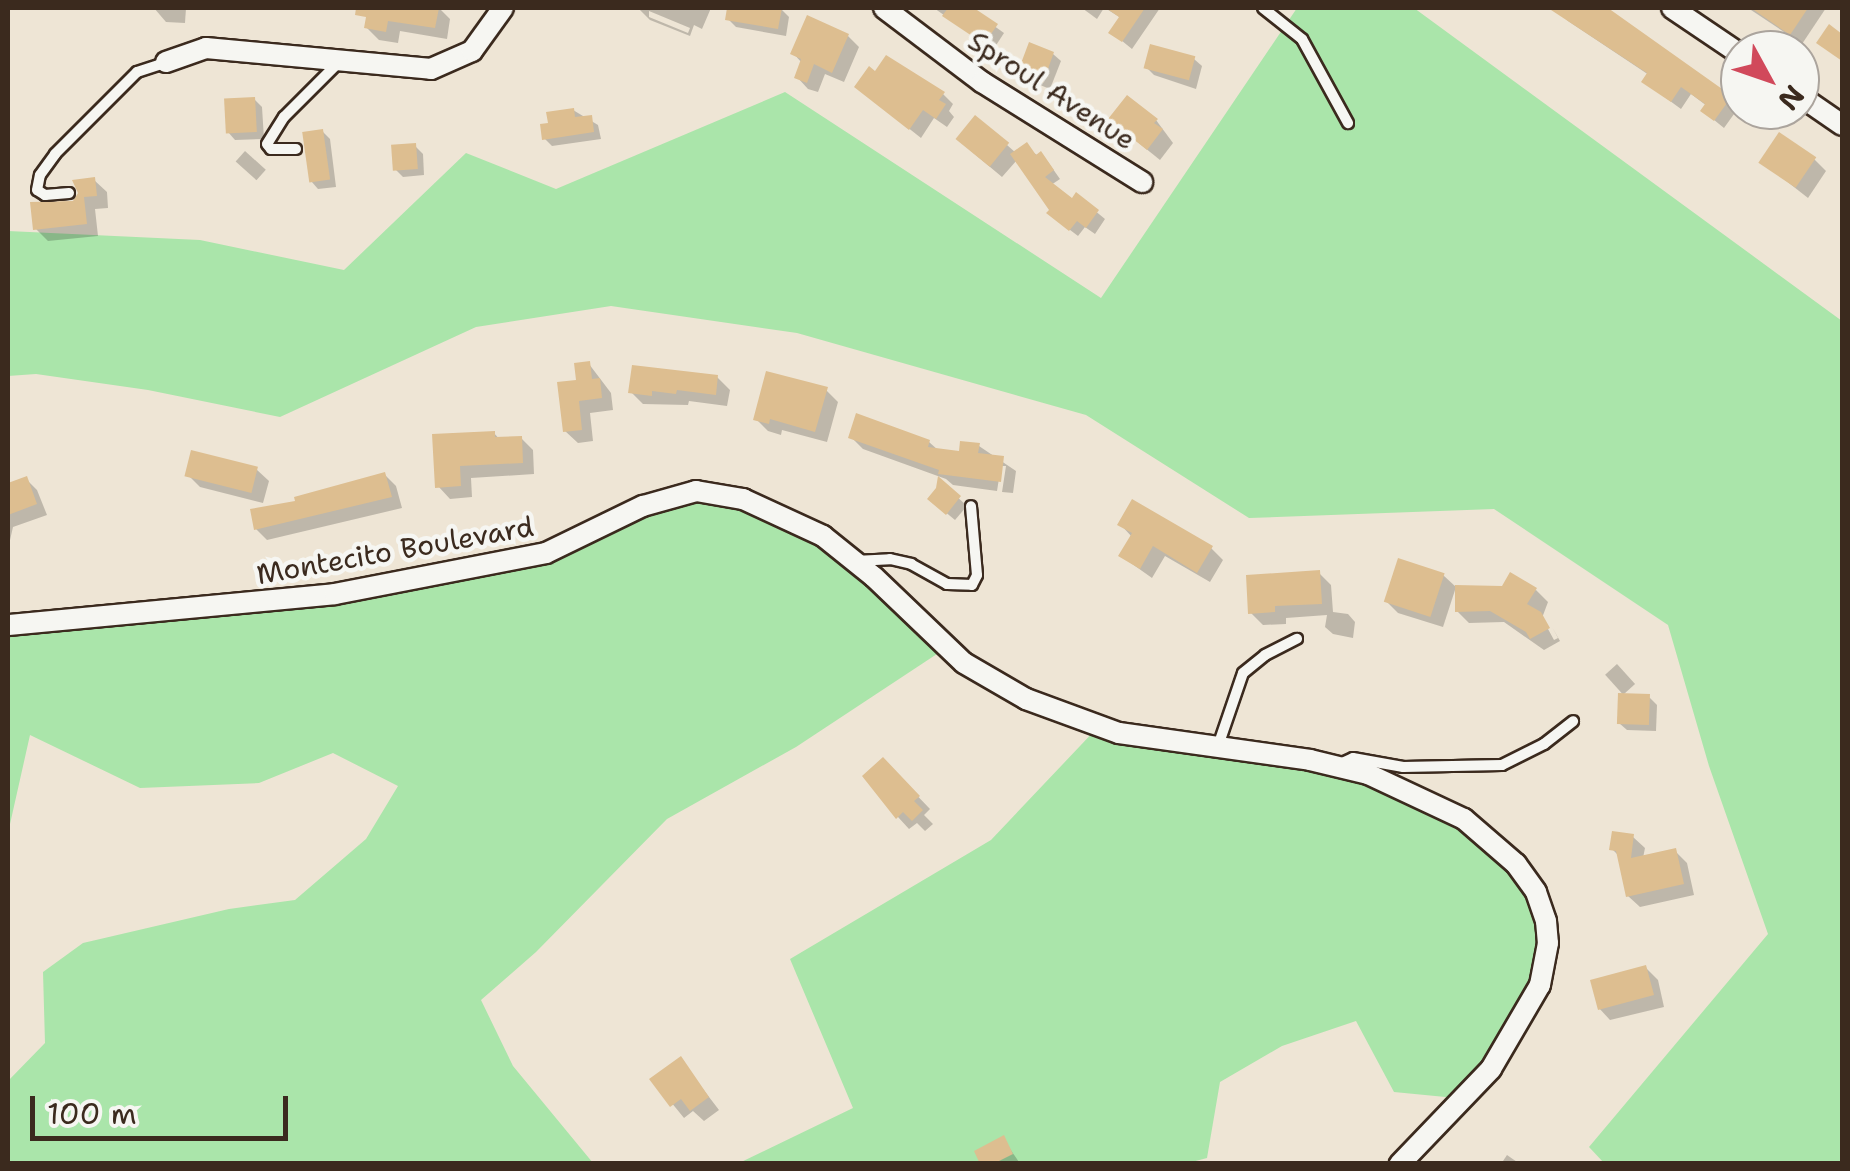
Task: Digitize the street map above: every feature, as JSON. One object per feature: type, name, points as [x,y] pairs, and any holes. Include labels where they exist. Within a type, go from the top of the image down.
[{"type":"street","points":[[166,62],[206,48],[431,69],[454,63],[472,51],[503,8]]},
{"type":"street","name":"Sproul Avenue","points":[[884,8],[982,82],[1142,182]]},
{"type":"street","points":[[1672,8],[1720,40]]},
{"type":"street","points":[[1820,110],[1842,126]]},
{"type":"street","name":"Montecito Boulevard","points":[[8,625],[335,594],[428,577],[546,554],[643,506],[696,491],[718,492],[773,511],[822,536],[964,664],[1026,699],[1119,734],[1336,765],[1418,795],[1480,830],[1528,878],[1546,921],[1540,985],[1517,1032],[1466,1099],[1400,1164]]},
{"type":"lane","points":[[1264,8],[1302,39],[1348,122]]},
{"type":"lane","points":[[296,149],[271,150],[268,144],[299,100],[341,61]]},
{"type":"lane","points":[[68,193],[46,194],[37,190],[40,175],[55,154],[122,85],[144,67],[166,62]]},
{"type":"lane","points":[[854,561],[890,559],[911,564],[947,584],[972,585],[977,574],[971,506]]},
{"type":"lane","points":[[1218,747],[1243,674],[1265,655],[1297,640]]},
{"type":"lane","points":[[1336,765],[1354,758],[1402,767],[1502,765],[1544,744],[1572,721]]},
{"type":"green space","points":[[1297,8],[1414,8],[1842,321],[1842,1163],[1604,1163],[1589,1147],[1768,934],[1709,766],[1668,625],[1494,509],[1249,518],[1086,415],[797,333],[611,306],[476,327],[280,417],[148,390],[36,374],[8,376],[8,231],[200,240],[344,270],[466,153],[556,189],[785,92],[1101,298]]},
{"type":"green space","points":[[696,491],[822,536],[946,648],[796,747],[667,819],[536,952],[481,1000],[513,1066],[593,1163],[8,1163],[8,1081],[45,1043],[43,972],[83,943],[229,909],[295,900],[366,839],[398,786],[333,753],[259,783],[140,788],[30,735],[8,833],[8,625],[335,594],[546,553]]},
{"type":"green space","points":[[1098,727],[1218,747],[1419,795],[1528,878],[1545,968],[1466,1099],[1394,1092],[1356,1021],[1282,1046],[1220,1082],[1207,1158],[1188,1163],[737,1164],[853,1108],[790,959],[991,840]]},
{"type":"building","points":[[356,8],[439,8],[435,28],[388,21],[386,32],[364,28],[366,17],[355,15]]},
{"type":"building","points":[[727,8],[782,8],[778,29],[725,20]]},
{"type":"building","points":[[948,8],[974,8],[998,24],[984,44],[942,16]]},
{"type":"building","points":[[1106,8],[1145,8],[1122,42],[1108,33],[1119,17]]},
{"type":"building","points":[[1548,8],[1608,8],[1720,87],[1720,113],[1714,121],[1700,111],[1705,104],[1681,87],[1671,102],[1641,82],[1647,73]]},
{"type":"building","points":[[1751,8],[1808,8],[1793,30],[1783,30]]},
{"type":"building","points":[[807,15],[849,34],[832,73],[814,64],[807,83],[794,78],[801,59],[790,54]]},
{"type":"building","points":[[1829,24],[1842,34],[1842,61],[1820,46],[1820,37]]},
{"type":"building","points":[[1029,42],[1054,52],[1043,83],[1029,78],[1032,71],[1020,66]]},
{"type":"building","points":[[1150,44],[1195,56],[1189,80],[1144,68]]},
{"type":"building","points":[[886,55],[945,92],[939,100],[946,104],[936,119],[923,110],[909,130],[854,87],[869,66],[875,71]]},
{"type":"building","points":[[1127,95],[1158,119],[1154,123],[1163,129],[1147,150],[1108,119]]},
{"type":"building","points":[[255,97],[257,132],[226,134],[224,99]]},
{"type":"building","points":[[574,108],[575,117],[592,115],[594,132],[542,140],[540,124],[548,123],[546,112]]},
{"type":"building","points":[[975,115],[1009,143],[990,167],[955,139]]},
{"type":"building","points":[[323,129],[330,180],[309,182],[302,132]]},
{"type":"building","points":[[1779,132],[1816,157],[1796,188],[1758,163]]},
{"type":"building","points":[[1027,142],[1036,155],[1041,151],[1054,170],[1045,177],[1072,198],[1076,192],[1099,210],[1086,228],[1077,221],[1069,231],[1046,213],[1049,210],[1010,154]]},
{"type":"building","points":[[416,143],[418,169],[393,171],[391,145]]},
{"type":"building","points":[[95,177],[97,196],[84,197],[87,224],[33,230],[30,202],[73,201],[78,193],[72,180]]},
{"type":"building","points":[[590,361],[592,379],[600,378],[602,398],[579,401],[582,430],[563,432],[557,382],[576,380],[574,363]]},
{"type":"building","points":[[632,365],[718,375],[716,395],[677,390],[676,394],[652,391],[652,396],[628,393]]},
{"type":"building","points":[[766,371],[828,387],[815,432],[770,419],[769,424],[753,420]]},
{"type":"building","points":[[856,413],[930,440],[928,447],[959,451],[960,441],[980,443],[978,453],[1004,456],[1001,482],[938,474],[939,470],[848,438]]},
{"type":"building","points":[[495,431],[495,437],[522,436],[523,463],[460,466],[461,486],[435,488],[432,434]]},
{"type":"building","points":[[191,450],[258,467],[251,493],[184,476]]},
{"type":"building","points":[[385,472],[392,497],[254,530],[250,509],[295,501],[294,497]]},
{"type":"building","points":[[27,476],[37,504],[8,515],[8,483]]},
{"type":"building","points":[[938,476],[961,496],[946,515],[927,499],[936,488]]},
{"type":"building","points":[[1132,499],[1213,546],[1197,573],[1153,546],[1140,569],[1118,556],[1132,533],[1117,525]]},
{"type":"building","points":[[1398,558],[1445,573],[1430,617],[1384,602]]},
{"type":"building","points":[[1320,570],[1322,604],[1275,606],[1275,612],[1248,614],[1246,575]]},
{"type":"building","points":[[1510,572],[1537,588],[1527,604],[1541,612],[1550,628],[1530,639],[1526,632],[1490,611],[1455,612],[1455,585],[1502,586]]},
{"type":"building","points":[[1618,693],[1650,694],[1649,725],[1617,724]]},
{"type":"building","points":[[883,757],[920,796],[914,801],[923,810],[912,821],[903,812],[896,819],[862,776]]},
{"type":"building","points":[[1612,831],[1634,834],[1631,858],[1676,848],[1684,884],[1626,897],[1616,851],[1609,850]]},
{"type":"building","points":[[1646,965],[1654,995],[1598,1010],[1590,980]]},
{"type":"building","points":[[681,1056],[709,1097],[690,1111],[681,1099],[670,1107],[649,1079]]},
{"type":"building","points":[[1004,1135],[1013,1154],[993,1164],[980,1164],[974,1151]]}]
